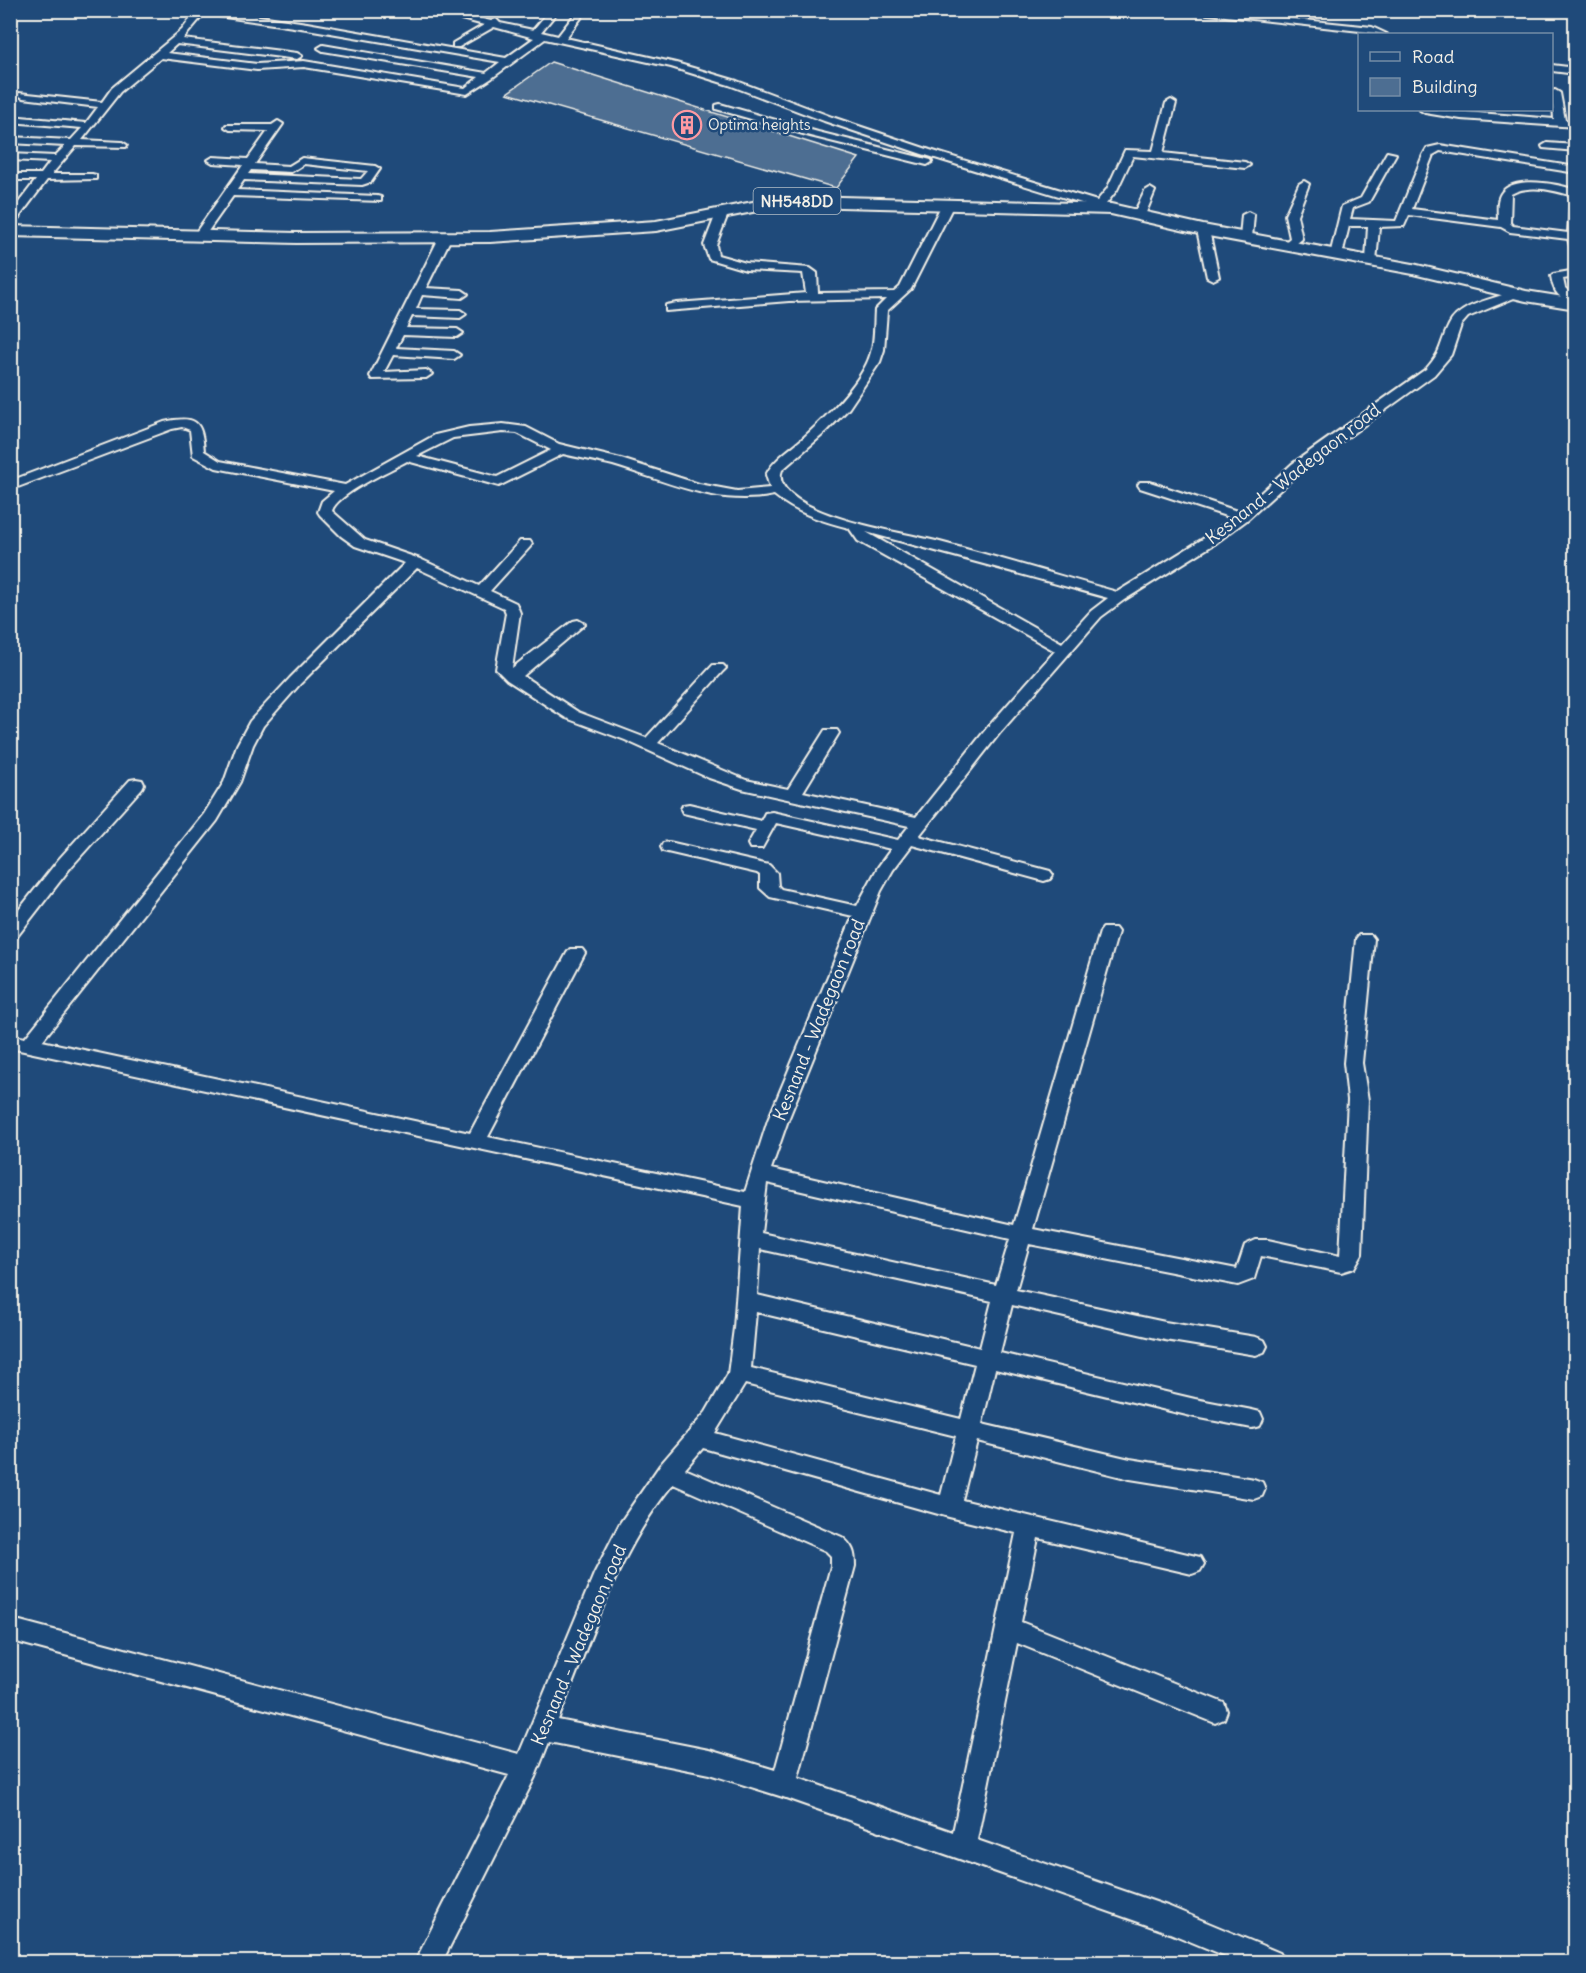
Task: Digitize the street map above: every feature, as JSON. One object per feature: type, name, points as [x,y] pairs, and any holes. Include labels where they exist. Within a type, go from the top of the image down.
[{"type":"highway","name":"NH548DD","points":[[10,231],[296,238],[445,238],[623,230],[656,226],[768,204],[802,201],[947,206],[1105,207],[1203,230],[1441,274],[1518,294],[1569,299]]},
{"type":"street","points":[[270,10],[456,45],[512,59]]},
{"type":"street","points":[[431,10],[634,55],[733,82],[828,119],[926,152],[1015,177],[1105,207],[1129,152],[1245,165]]},
{"type":"street","points":[[160,55],[263,67],[304,64],[462,91],[472,90],[538,35],[555,10]]},
{"type":"street","points":[[560,40],[583,10]]},
{"type":"street","points":[[1176,10],[1380,33]]},
{"type":"street","points":[[1306,10],[1324,26]]},
{"type":"street","points":[[10,222],[58,159],[89,126],[116,90],[186,32],[192,21],[203,11],[512,59]]},
{"type":"street","points":[[1324,15],[1342,27]]},
{"type":"street","points":[[456,45],[495,23]]},
{"type":"street","points":[[174,41],[308,57]]},
{"type":"street","points":[[323,48],[489,76]]},
{"type":"street","points":[[1553,68],[1575,70]]},
{"type":"street","points":[[1555,93],[1560,123]]},
{"type":"street","points":[[23,95],[104,105]]},
{"type":"street","points":[[1157,155],[1171,103]]},
{"type":"street","points":[[720,107],[906,158],[990,175],[1015,177]]},
{"type":"street","points":[[1431,111],[1461,116],[1575,124]]},
{"type":"street","points":[[10,119],[89,126]]},
{"type":"street","points":[[200,235],[277,126],[230,127]]},
{"type":"street","points":[[10,140],[122,146]]},
{"type":"street","points":[[1547,146],[1575,148]]},
{"type":"street","points":[[1344,222],[1400,224],[1431,150],[1440,148],[1575,170]]},
{"type":"street","points":[[1336,255],[1348,206],[1365,200],[1391,154]]},
{"type":"street","points":[[10,157],[58,159]]},
{"type":"street","points":[[213,160],[246,169],[362,182],[367,180],[375,169],[373,166],[305,161],[299,162],[291,170],[246,169]]},
{"type":"street","points":[[10,177],[92,177]]},
{"type":"street","points":[[1287,246],[1296,239],[1291,215],[1304,184]]},
{"type":"street","points":[[1504,224],[1504,198],[1506,192],[1514,188],[1540,186],[1568,190],[1575,194]]},
{"type":"street","points":[[1139,214],[1150,190]]},
{"type":"street","points":[[229,193],[377,199]]},
{"type":"street","points":[[947,206],[905,289],[881,310],[878,350],[874,362],[844,405],[822,428],[776,468],[772,475],[777,490],[793,503],[813,513],[1119,597]]},
{"type":"street","points":[[1405,211],[1504,224],[1514,230],[1575,241],[1575,207]]},
{"type":"street","points":[[722,214],[710,245],[713,257],[738,264],[806,270],[811,273],[812,296]]},
{"type":"street","points":[[1246,238],[1248,215]]},
{"type":"street","points":[[1372,261],[1374,224]]},
{"type":"street","points":[[1203,230],[1213,277]]},
{"type":"street","points":[[426,374],[376,376],[445,238]]},
{"type":"street","points":[[1569,299],[1559,289],[1557,276],[1562,273],[1575,273]]},
{"type":"street","points":[[418,291],[462,294]]},
{"type":"street","name":"Kesnand - Wadegaon road","points":[[428,1962],[526,1768],[606,1574],[628,1530],[652,1493],[699,1438],[727,1400],[739,1374],[745,1328],[753,1201],[759,1174],[778,1120],[872,891],[904,842],[993,731],[1085,625],[1119,597],[1242,518],[1297,467],[1440,363],[1446,355],[1455,324],[1464,314],[1518,294]]},
{"type":"street","points":[[670,308],[692,303],[724,304],[754,298],[898,296]]},
{"type":"street","points":[[408,312],[460,314]]},
{"type":"street","points":[[398,331],[458,333]]},
{"type":"street","points":[[388,351],[454,355]]},
{"type":"street","points":[[10,486],[168,425],[183,423],[194,426],[196,430],[198,453],[216,464],[346,489]]},
{"type":"street","points":[[777,490],[755,495],[722,492],[561,450],[525,431],[504,428],[446,435],[346,489],[327,504],[325,512],[360,543],[415,562],[508,604],[512,609],[503,665],[507,673],[572,715],[726,779],[919,824]]},
{"type":"street","points":[[406,457],[499,482],[561,450]]},
{"type":"street","points":[[1145,485],[1242,518]]},
{"type":"street","points":[[855,526],[863,538],[1064,650]]},
{"type":"street","points":[[481,592],[525,544]]},
{"type":"street","points":[[30,1044],[211,817],[232,782],[245,745],[260,720],[295,681],[415,562]]},
{"type":"street","points":[[512,676],[578,624]]},
{"type":"street","points":[[648,745],[718,668]]},
{"type":"street","points":[[756,844],[768,822],[831,733]]},
{"type":"street","points":[[10,934],[65,863],[136,784]]},
{"type":"street","points":[[689,809],[904,842],[1044,875]]},
{"type":"street","points":[[669,847],[763,869],[769,873],[768,885],[776,893],[863,913]]},
{"type":"street","points":[[950,1507],[1004,1295],[1109,932]]},
{"type":"street","points":[[759,1174],[1021,1234],[1238,1277],[1250,1269],[1252,1251],[1256,1248],[1268,1248],[1341,1264],[1347,1262],[1352,1254],[1358,1100],[1353,1063],[1365,939]]},
{"type":"street","points":[[476,1140],[576,953]]},
{"type":"street","points":[[10,1041],[753,1201]]},
{"type":"street","points":[[750,1239],[1165,1330],[1256,1346]]},
{"type":"street","points":[[746,1301],[1195,1408],[1252,1419]]},
{"type":"street","points":[[739,1374],[1130,1468],[1254,1489]]},
{"type":"street","points":[[699,1438],[950,1507],[1192,1564]]},
{"type":"street","points":[[668,1473],[834,1544],[843,1552],[843,1566],[783,1785]]},
{"type":"street","points":[[962,1848],[1029,1525]]},
{"type":"street","points":[[1008,1628],[1215,1711]]},
{"type":"street","points":[[20,1632],[526,1768]]},
{"type":"street","points":[[542,1729],[688,1757],[783,1785],[1170,1920],[1271,1962]]},
{"type":"building","name":"Optima heights","points":[[551,62],[859,158],[836,188],[507,93]]},
{"type":"place","name":"Optima heights","points":[[687,125]]}]
